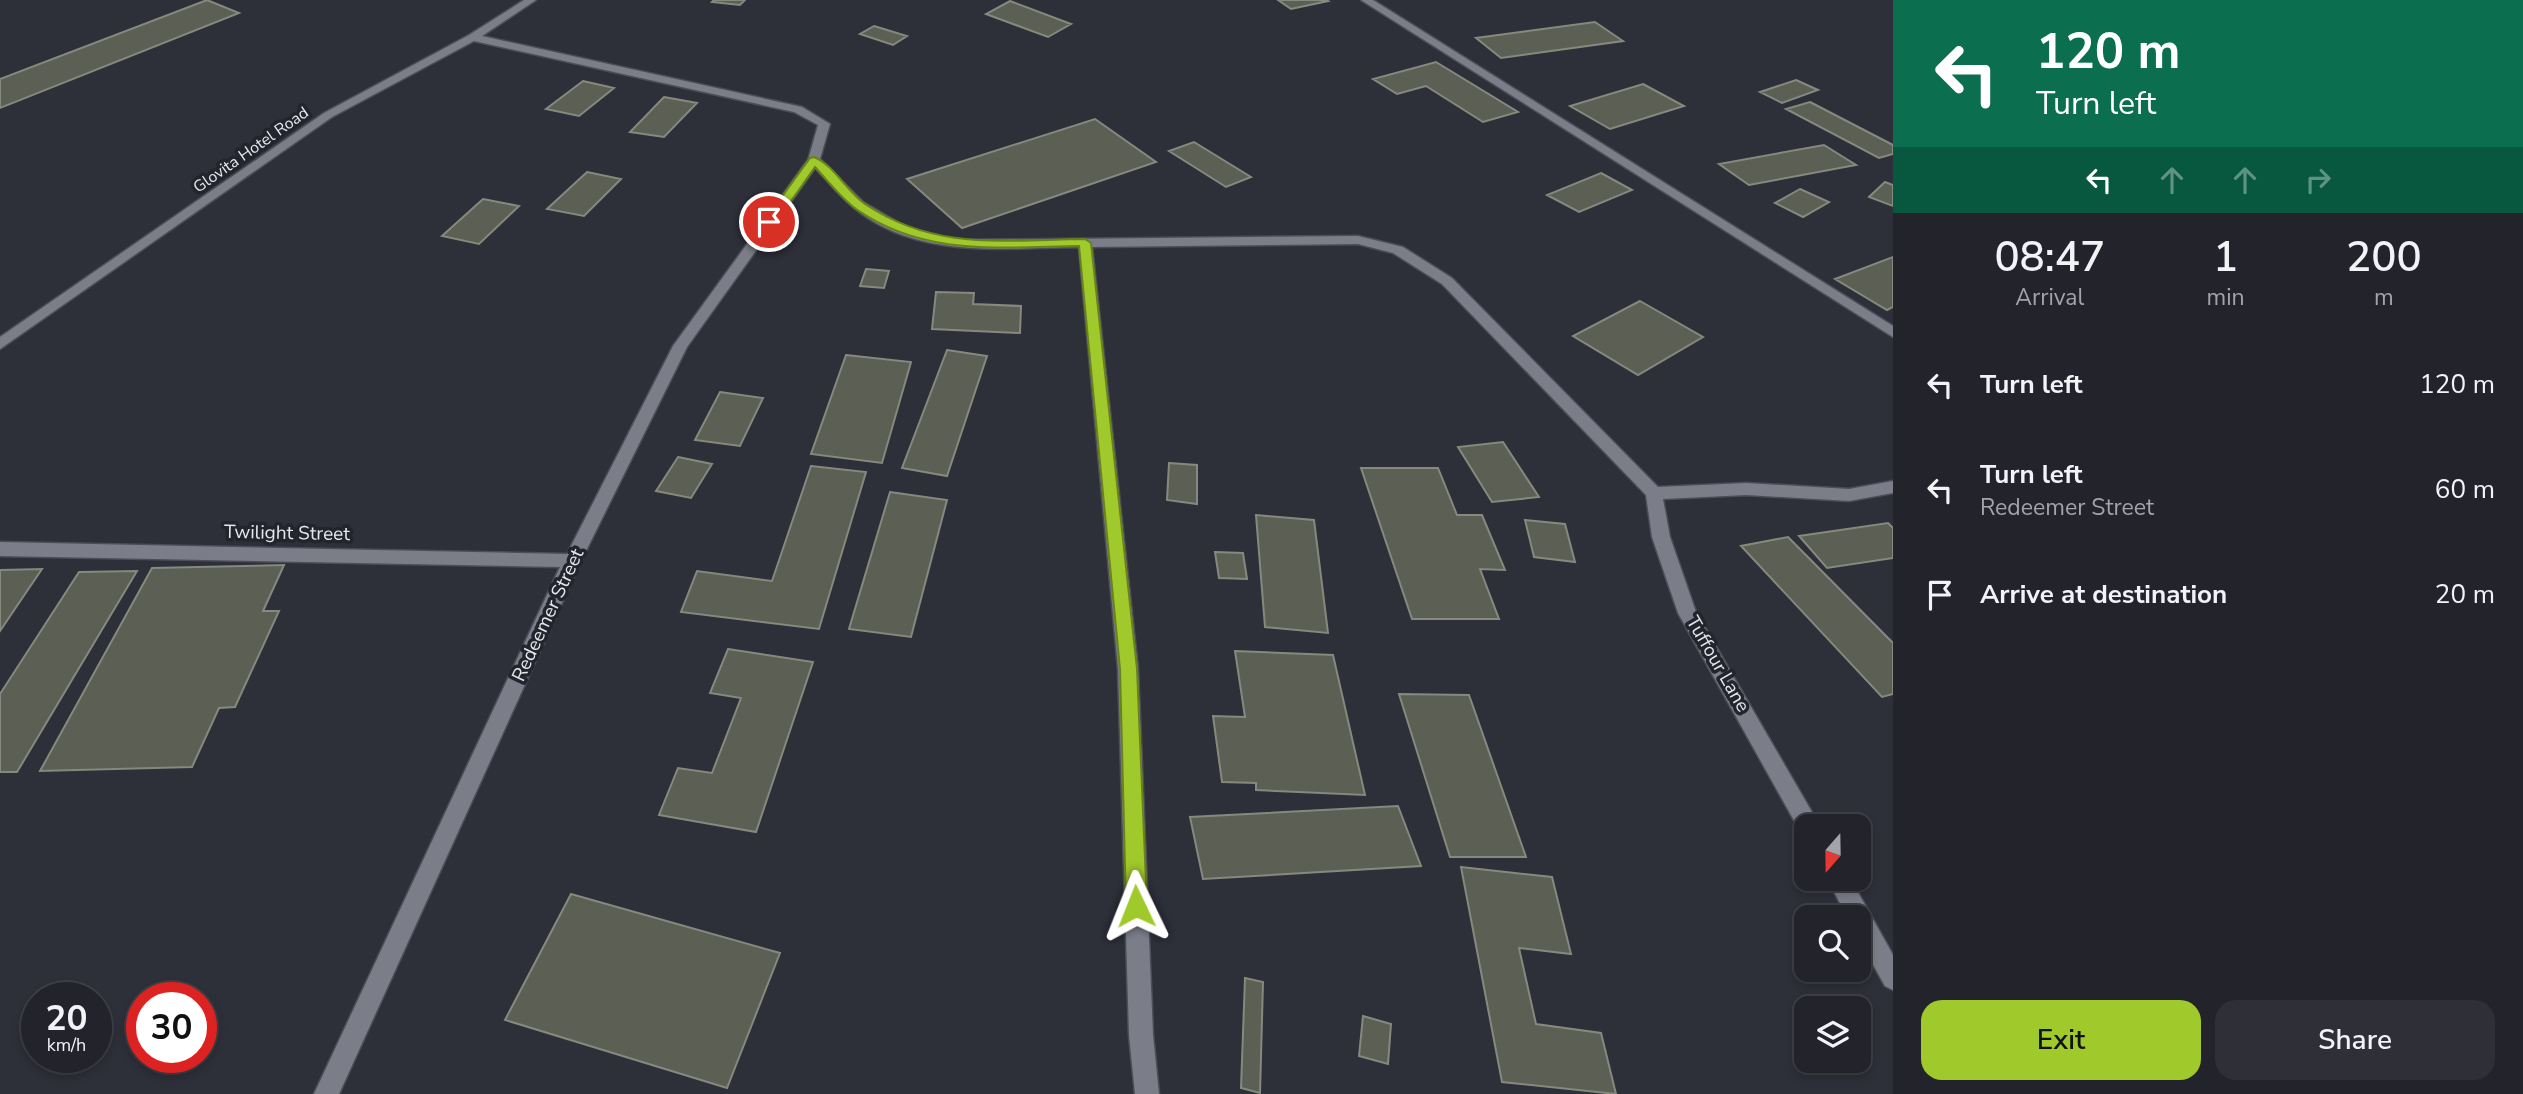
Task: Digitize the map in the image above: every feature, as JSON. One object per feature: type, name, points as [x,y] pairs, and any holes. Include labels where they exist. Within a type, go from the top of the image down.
[{"type":"street","name":"Glovita Hotel Road","points":[[0,344],[328,115],[473,37],[531,0]]},
{"type":"street","points":[[1366,0],[1893,332]]},
{"type":"street","points":[[473,37],[798,109],[824,124],[814,160],[859,205],[901,230],[954,244],[1358,240],[1398,250],[1447,281],[1654,493],[1746,489],[1849,495],[1893,487]]},
{"type":"street","name":"Redeemer Street","points":[[326,1094],[572,561],[680,346],[814,160]]},
{"type":"street","points":[[1085,243],[1128,669],[1140,1035],[1147,1094]]},
{"type":"street","name":"Tuffour Lane","points":[[1654,493],[1661,537],[1687,613],[1802,814]]},
{"type":"street","name":"Twilight Street","points":[[0,549],[572,561]]},
{"type":"street","points":[[1845,891],[1893,978]]},
{"type":"building","points":[[207,0],[239,13],[0,108],[0,79]]},
{"type":"building","points":[[745,0],[740,5],[712,2]]},
{"type":"building","points":[[1278,0],[1326,0],[1328,1],[1291,9]]},
{"type":"building","points":[[1010,1],[1071,24],[1048,37],[986,14]]},
{"type":"building","points":[[1595,22],[1623,41],[1501,58],[1476,38]]},
{"type":"building","points":[[874,26],[907,36],[893,45],[860,34]]},
{"type":"building","points":[[1436,62],[1518,112],[1483,122],[1426,86],[1397,94],[1373,79]]},
{"type":"building","points":[[1796,80],[1818,90],[1782,103],[1760,92]]},
{"type":"building","points":[[583,81],[614,88],[579,116],[546,109]]},
{"type":"building","points":[[1643,84],[1684,106],[1610,129],[1570,106]]},
{"type":"building","points":[[664,97],[697,103],[664,137],[630,132]]},
{"type":"building","points":[[1810,102],[1893,145],[1893,154],[1879,158],[1786,109]]},
{"type":"building","points":[[1095,119],[1156,162],[962,228],[907,179]]},
{"type":"building","points":[[1194,142],[1251,177],[1226,187],[1169,151]]},
{"type":"building","points":[[1824,145],[1856,165],[1749,185],[1719,164]]},
{"type":"building","points":[[587,172],[621,179],[584,216],[547,209]]},
{"type":"building","points":[[1601,173],[1632,190],[1579,212],[1547,195]]},
{"type":"building","points":[[1885,182],[1893,185],[1893,206],[1869,197]]},
{"type":"building","points":[[1800,189],[1829,202],[1803,217],[1775,203]]},
{"type":"building","points":[[483,199],[519,206],[479,244],[442,236]]},
{"type":"building","points":[[1893,257],[1893,307],[1887,310],[1835,279]]},
{"type":"building","points":[[866,269],[889,271],[884,288],[860,286]]},
{"type":"building","points":[[936,292],[974,293],[973,304],[1021,306],[1020,333],[932,329]]},
{"type":"building","points":[[1640,301],[1703,337],[1638,375],[1573,336]]},
{"type":"building","points":[[947,350],[987,356],[947,476],[902,468]]},
{"type":"building","points":[[846,355],[911,362],[882,463],[811,454]]},
{"type":"building","points":[[720,392],[763,398],[740,446],[695,440]]},
{"type":"building","points":[[1503,442],[1539,497],[1492,502],[1458,447]]},
{"type":"building","points":[[678,457],[712,464],[691,498],[656,491]]},
{"type":"building","points":[[1169,463],[1197,465],[1197,504],[1167,500]]},
{"type":"building","points":[[811,466],[866,472],[819,629],[681,612],[697,571],[772,581]]},
{"type":"building","points":[[1361,468],[1438,468],[1457,515],[1482,515],[1505,570],[1480,569],[1499,619],[1412,619]]},
{"type":"building","points":[[890,492],[947,500],[911,637],[849,629]]},
{"type":"building","points":[[1256,515],[1314,520],[1328,633],[1265,627]]},
{"type":"building","points":[[1525,520],[1565,524],[1575,562],[1534,557]]},
{"type":"building","points":[[1888,523],[1893,528],[1893,558],[1827,568],[1799,536]]},
{"type":"building","points":[[1788,537],[1893,643],[1893,694],[1882,697],[1741,546]]},
{"type":"building","points":[[1215,552],[1243,553],[1247,579],[1219,578]]},
{"type":"building","points":[[284,565],[263,611],[279,611],[235,707],[219,708],[192,767],[40,771],[152,568]]},
{"type":"building","points":[[42,569],[0,631],[0,570]]},
{"type":"building","points":[[137,571],[17,772],[0,772],[0,694],[79,572]]},
{"type":"building","points":[[728,649],[813,662],[756,832],[659,815],[678,768],[712,773],[741,698],[710,693]]},
{"type":"building","points":[[1235,651],[1333,655],[1365,795],[1256,790],[1256,783],[1222,782],[1213,716],[1245,717]]},
{"type":"building","points":[[1399,694],[1469,695],[1526,857],[1450,857]]},
{"type":"building","points":[[1398,806],[1421,866],[1203,879],[1190,817]]},
{"type":"building","points":[[1461,867],[1552,877],[1571,954],[1519,948],[1536,1024],[1601,1033],[1616,1094],[1502,1082]]},
{"type":"building","points":[[571,894],[780,953],[727,1088],[505,1020]]},
{"type":"building","points":[[1245,978],[1263,982],[1260,1093],[1241,1088]]},
{"type":"building","points":[[1363,1016],[1391,1024],[1388,1064],[1359,1056]]},
{"type":"route","points":[[769,222],[814,160],[859,205],[901,230],[954,244],[1085,243],[1128,669],[1136,906]]}]
